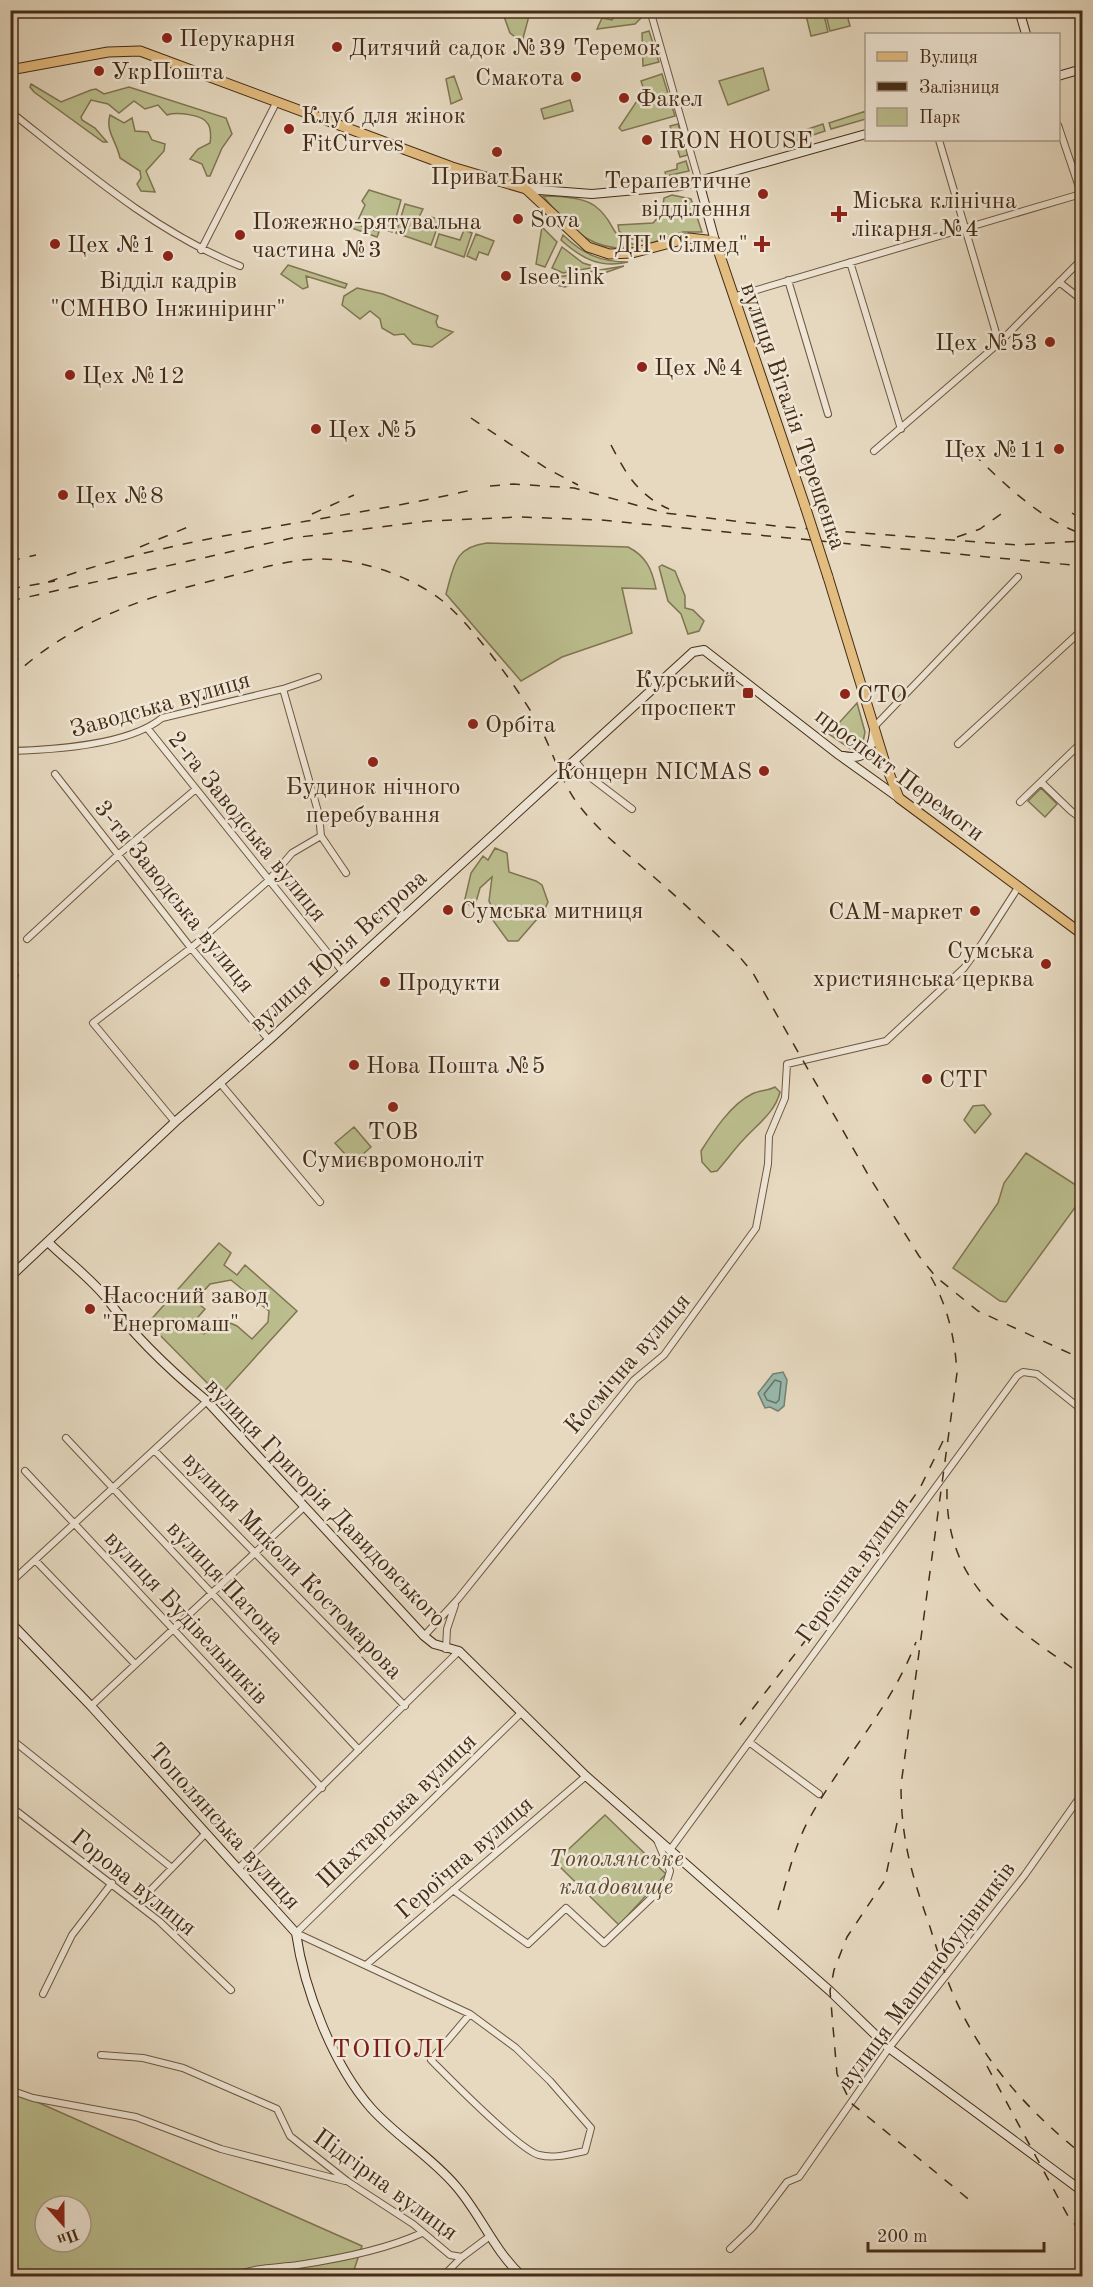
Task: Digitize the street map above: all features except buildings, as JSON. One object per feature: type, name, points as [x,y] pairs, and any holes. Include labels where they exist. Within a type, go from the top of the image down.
[{"type":"main road","points":[[10,70],[108,52],[140,51],[490,181],[526,189],[588,247],[609,254],[632,253],[689,238],[715,241]]},
{"type":"main road","name":"вулиця Віталія Терещенка","points":[[715,241],[805,506],[874,727],[899,798]]},
{"type":"main road","name":"проспект Перемоги","points":[[899,798],[1083,934]]},
{"type":"street","name":"вулиця Віталія Терещенка","points":[[650,10],[715,241]]},
{"type":"street","points":[[1019,10],[1026,33]]},
{"type":"street","points":[[1060,76],[1083,69]]},
{"type":"street","points":[[201,250],[276,103]]},
{"type":"street","points":[[12,113],[144,215],[201,250],[240,266]]},
{"type":"street","points":[[733,297],[965,227],[1082,196],[1060,128]]},
{"type":"street","points":[[526,189],[592,194],[699,182],[865,135]]},
{"type":"street","points":[[939,141],[999,343]]},
{"type":"street","points":[[874,451],[999,343],[1083,259]]},
{"type":"street","points":[[850,262],[901,429]]},
{"type":"street","points":[[788,280],[828,414]]},
{"type":"street","points":[[1059,282],[1083,300]]},
{"type":"street","points":[[839,755],[856,758],[871,749],[874,727],[1018,577]]},
{"type":"street","points":[[958,744],[1083,630]]},
{"type":"street","name":"проспект Перемоги","points":[[693,652],[704,650],[839,755],[899,798]]},
{"type":"street","name":"вулиця Юрія Вєтрова","points":[[10,1277],[176,1122],[269,1040],[693,652]]},
{"type":"street","name":"Заводська вулиця","points":[[10,751],[59,750],[148,729],[162,718],[283,689],[318,676]]},
{"type":"street","points":[[283,689],[319,814],[321,836],[346,873]]},
{"type":"street","name":"2-га Заводська вулиця","points":[[148,729],[343,972]]},
{"type":"street","points":[[1020,802],[1083,742]]},
{"type":"street","points":[[574,760],[586,774],[632,809]]},
{"type":"street","name":"3-тя Заводська вулиця","points":[[55,774],[191,948],[269,1040]]},
{"type":"street","points":[[1041,782],[1071,812],[1083,819]]},
{"type":"street","points":[[27,939],[118,854],[196,789]]},
{"type":"street","points":[[176,1122],[93,1023],[191,948],[268,881],[292,853],[321,836]]},
{"type":"street","name":"Космічна вулиця","points":[[424,1636],[458,1599],[634,1380],[664,1355],[756,1228],[768,1164],[769,1136],[785,1098],[787,1064],[886,1041],[964,968],[1019,886]]},
{"type":"street","points":[[219,1083],[320,1203]]},
{"type":"street","name":"вулиця Григорія Давидовського","points":[[48,1242],[108,1300],[110,1306],[191,1389],[207,1401],[424,1636],[446,1649],[459,1651],[586,1776],[830,1991],[890,2048],[1083,2191]]},
{"type":"street","name":"Героїчна вулиця","points":[[670,1850],[1017,1376],[1023,1372],[1036,1374],[1083,1410]]},
{"type":"street","points":[[10,1583],[207,1401]]},
{"type":"street","name":"вулиця Патона","points":[[66,1438],[359,1750]]},
{"type":"street","name":"вулиця Миколи Костомарова","points":[[154,1450],[405,1706]]},
{"type":"street","name":"вулиця Будівельників","points":[[25,1471],[322,1788]]},
{"type":"street","points":[[91,1706],[304,1507]]},
{"type":"street","points":[[35,1560],[135,1664]]},
{"type":"street","points":[[446,1649],[447,1629],[458,1599]]},
{"type":"street","name":"Тополянська вулиця","points":[[10,1622],[91,1706],[296,1933],[299,1957],[315,2004],[341,2062],[355,2084],[380,2117],[431,2159],[455,2184],[473,2206],[490,2236],[522,2277]]},
{"type":"street","points":[[238,1869],[459,1651]]},
{"type":"street","name":"Шахтарська вулиця","points":[[296,1933],[522,1712]]},
{"type":"street","points":[[10,1738],[172,1868]]},
{"type":"street","points":[[749,1742],[819,1794]]},
{"type":"street","name":"Героїчна вулиця","points":[[366,1965],[586,1776]]},
{"type":"street","name":"вулиця Машинобудівників","points":[[730,2249],[753,2227],[787,2182],[798,2177],[890,2048],[1024,1876],[1083,1794]]},
{"type":"street","name":"Горова вулиця","points":[[10,1806],[138,1904],[231,1990]]},
{"type":"street","points":[[138,1904],[206,1833]]},
{"type":"street","points":[[453,1890],[528,1944],[566,1908],[604,1943],[666,1884],[670,1871],[657,1839]]},
{"type":"street","points":[[43,1994],[72,1935],[112,1883]]},
{"type":"street","points":[[296,1933],[470,2014],[516,2048],[550,2081],[591,2128],[585,2151],[552,2158],[536,2155],[476,2105],[432,2060],[470,2014]]},
{"type":"street","name":"Підгірна вулиця","points":[[101,2055],[143,2058],[183,2068],[277,2109],[290,2136],[346,2181],[450,2255],[462,2257]]},
{"type":"street","points":[[10,2090],[33,2098],[136,2117],[221,2149],[346,2181]]},
{"type":"street","points":[[235,2277],[266,2267],[303,2264],[353,2253],[408,2239],[422,2233]]},
{"type":"street","points":[[443,2277],[462,2257],[490,2236]]},
{"type":"green space","points":[[502,11],[517,11],[529,16],[522,42],[510,33]]},
{"type":"green space","points":[[618,11],[642,11],[643,16],[635,24],[597,29],[602,18],[612,20]]},
{"type":"green space","points":[[805,11],[823,11],[828,32],[811,36]]},
{"type":"green space","points":[[825,11],[846,11],[850,26],[830,31]]},
{"type":"green space","points":[[649,31],[659,62],[643,66],[642,33]]},
{"type":"green space","points":[[763,68],[769,90],[728,105],[719,81]]},
{"type":"green space","points":[[662,74],[675,116],[622,131],[619,128],[637,101],[643,87],[641,81]]},
{"type":"green space","points":[[454,76],[462,99],[451,104],[446,79]]},
{"type":"green space","points":[[31,84],[61,102],[91,90],[96,89],[104,94],[129,87],[226,118],[232,134],[222,148],[210,176],[207,176],[202,164],[190,159],[198,149],[210,143],[209,126],[201,118],[183,114],[167,115],[158,105],[145,109],[134,101],[119,113],[108,104],[91,100],[81,117],[107,142],[103,142],[34,92],[30,87]]},
{"type":"green space","points":[[570,100],[573,111],[544,119],[541,109]]},
{"type":"green space","points":[[865,111],[865,119],[831,129],[829,123]]},
{"type":"green space","points":[[110,115],[124,123],[132,118],[135,131],[148,132],[152,140],[165,144],[164,151],[146,171],[155,192],[141,191],[137,184],[141,178],[140,171],[120,158],[110,131]]},
{"type":"green space","points":[[678,124],[688,155],[680,157],[670,126]]},
{"type":"green space","points":[[823,124],[825,131],[795,141],[793,134]]},
{"type":"green space","points":[[686,161],[689,171],[666,176],[665,172],[677,169],[677,164]]},
{"type":"green space","points":[[369,190],[401,200],[392,232],[358,220],[365,205],[362,201]]},
{"type":"green space","points":[[672,195],[691,199],[702,232],[683,232],[652,243],[628,238],[619,231],[618,225],[653,223],[662,213],[664,198]]},
{"type":"green space","points":[[543,196],[570,198],[590,203],[603,213],[618,236],[632,244],[644,247],[627,249],[612,247],[586,238],[564,220]]},
{"type":"green space","points":[[405,204],[423,209],[416,223],[427,227],[431,217],[440,220],[431,245],[396,233]]},
{"type":"green space","points":[[350,222],[379,232],[377,237],[349,227]]},
{"type":"green space","points":[[542,227],[557,242],[545,267],[536,264]]},
{"type":"green space","points":[[464,230],[472,233],[464,257],[435,247],[439,234],[460,240]]},
{"type":"green space","points":[[476,234],[494,241],[488,255],[479,252],[476,260],[467,256]]},
{"type":"green space","points":[[563,235],[592,256],[628,262],[600,263],[584,257],[561,240]]},
{"type":"green space","points":[[562,247],[583,263],[596,267],[563,273],[552,268]]},
{"type":"green space","points":[[288,265],[347,284],[345,288],[306,276],[308,287],[303,289],[281,274]]},
{"type":"green space","points":[[624,266],[565,287],[556,285],[558,277]]},
{"type":"green space","points":[[357,288],[383,294],[438,316],[436,322],[438,327],[453,332],[432,347],[413,344],[404,334],[394,335],[382,328],[380,319],[370,311],[360,319],[342,305],[344,296]]},
{"type":"green space","points":[[487,543],[628,547],[644,559],[656,589],[622,588],[632,633],[562,657],[521,681],[446,594],[457,560],[468,549]]},
{"type":"green space","points":[[662,565],[675,571],[685,596],[685,608],[693,610],[704,621],[699,631],[688,634],[681,614],[668,601],[659,567]]},
{"type":"green space","points":[[857,703],[865,732],[862,747],[852,750],[829,734]]},
{"type":"green space","points":[[1041,788],[1057,804],[1045,817],[1028,801]]},
{"type":"green space","points":[[495,848],[507,853],[509,872],[542,885],[548,902],[544,911],[518,941],[508,941],[492,919],[495,913],[489,901],[492,877],[480,888],[476,902],[470,905],[464,903],[471,873],[483,856],[488,860]]},
{"type":"green space","points":[[775,1087],[780,1092],[770,1112],[717,1171],[711,1172],[702,1162],[701,1151],[717,1127],[744,1099]]},
{"type":"green space","points":[[984,1105],[991,1114],[975,1133],[964,1120],[973,1106]]},
{"type":"green space","points":[[354,1127],[371,1147],[353,1163],[335,1143]]},
{"type":"green space","points":[[1026,1153],[1082,1189],[1082,1198],[1006,1302],[1000,1301],[953,1268],[998,1203],[1004,1183]]},
{"type":"green space","points":[[219,1243],[231,1253],[224,1265],[237,1275],[245,1265],[297,1311],[220,1396],[148,1323]],"holes":[[[231,1280],[269,1311],[268,1322],[252,1339],[237,1326],[218,1318],[204,1334],[192,1324],[205,1309],[195,1301],[210,1284]]]},
{"type":"green space","name":"Тополянське кладовище","points":[[605,1815],[666,1874],[619,1925],[555,1862]]},
{"type":"green space","points":[[10,2090],[362,2246],[353,2273],[364,2276],[11,2276]]},
{"type":"water","points":[[783,1372],[787,1380],[784,1406],[778,1411],[770,1407],[765,1408],[758,1393],[773,1374]]},
{"type":"railway","points":[[471,418],[546,468],[578,485]]},
{"type":"railway","points":[[959,440],[1016,494],[1047,517],[1082,534]]},
{"type":"railway","points":[[611,445],[634,483],[649,497],[669,509]]},
{"type":"railway","points":[[490,486],[513,484],[574,488],[665,513],[785,527],[1017,545],[1082,541]]},
{"type":"railway","points":[[48,582],[100,565],[207,539],[476,489]]},
{"type":"railway","points":[[312,514],[354,495]]},
{"type":"railway","points":[[1072,513],[1082,520]]},
{"type":"railway","points":[[957,537],[980,529],[1001,514]]},
{"type":"railway","points":[[10,601],[292,538],[428,521],[520,517],[601,520],[1082,566]]},
{"type":"railway","points":[[140,547],[188,527]]},
{"type":"railway","points":[[10,561],[36,555]]},
{"type":"railway","points":[[10,679],[56,643],[106,616],[159,595],[281,564],[321,559],[352,562],[383,570],[427,590],[452,609],[505,673],[536,720],[575,800],[593,822],[718,936],[753,973],[870,1178],[919,1256],[936,1277],[978,1311],[1082,1359]]},
{"type":"railway","points":[[10,589],[55,581]]},
{"type":"railway","points":[[10,664],[24,655]]},
{"type":"railway","points":[[10,915],[19,972],[10,1004]]},
{"type":"railway","points":[[931,1277],[950,1324],[957,1373],[901,1785],[905,1841],[918,1891],[944,1971],[973,2034],[1014,2090],[1082,2154]]},
{"type":"railway","points":[[740,1725],[891,1530],[920,1488],[943,1441]]},
{"type":"railway","points":[[947,1489],[949,1523],[957,1552],[970,1578],[1008,1620],[1082,1675]]},
{"type":"railway","points":[[778,1910],[795,1852],[809,1819],[894,1689],[916,1642]]},
{"type":"railway","points":[[897,1823],[885,1880],[847,1937],[834,1970],[830,1991],[837,2074],[851,2103],[972,2202]]},
{"type":"railway","points":[[987,2066],[1068,2216],[1082,2233]]},
{"type":"place","name":"Перукарня","points":[[167,38]]},
{"type":"place","name":"Дитячий садок №39 Теремок","points":[[337,47]]},
{"type":"place","name":"УкрПошта","points":[[99,71]]},
{"type":"place","name":"Смакота","points":[[576,77]]},
{"type":"place","name":"Факел","points":[[624,98]]},
{"type":"place","name":"Клуб для жінок FitCurves","points":[[289,129]]},
{"type":"place","name":"IRON HOUSE","points":[[647,140]]},
{"type":"place","name":"ПриватБанк","points":[[497,152]]},
{"type":"place","name":"Терапевтичне відділення","points":[[763,194]]},
{"type":"place","name":"Міська клінічна лікарня №4","points":[[839,214]]},
{"type":"place","name":"Sova","points":[[518,219]]},
{"type":"place","name":"Пожежно-рятувальна частина №3","points":[[240,235]]},
{"type":"place","name":"Цех №1","points":[[55,244]]},
{"type":"place","name":"ДП \"Сілмед\"","points":[[762,244]]},
{"type":"place","name":"Відділ кадрів \"СМНВО Інжиніринг\"","points":[[168,256]]},
{"type":"place","name":"Isee.link","points":[[506,276]]},
{"type":"place","name":"Цех №53","points":[[1050,342]]},
{"type":"place","name":"Цех №4","points":[[642,367]]},
{"type":"place","name":"Цех №12","points":[[70,375]]},
{"type":"place","name":"Цех №5","points":[[316,429]]},
{"type":"place","name":"Цех №11","points":[[1059,449]]},
{"type":"place","name":"Цех №8","points":[[63,495]]},
{"type":"place","name":"Курський проспект","points":[[748,693]]},
{"type":"place","name":"СТО","points":[[845,694]]},
{"type":"place","name":"Орбіта","points":[[473,724]]},
{"type":"place","name":"Будинок нічного перебування","points":[[373,762]]},
{"type":"place","name":"Концерн NICMAS","points":[[764,771]]},
{"type":"place","name":"Сумська митниця","points":[[448,910]]},
{"type":"place","name":"САМ-маркет","points":[[975,911]]},
{"type":"place","name":"Сумська християнська церква","points":[[1046,964]]},
{"type":"place","name":"Продукти","points":[[385,982]]},
{"type":"place","name":"Нова Пошта №5","points":[[354,1065]]},
{"type":"place","name":"СТГ","points":[[927,1079]]},
{"type":"place","name":"ТОВ Сумиєвромоноліт","points":[[393,1107]]},
{"type":"place","name":"Насосний завод \"Енергомаш\"","points":[[90,1309]]},
{"type":"district","name":"ТОПОЛІ","points":[[389,2048]]}]
